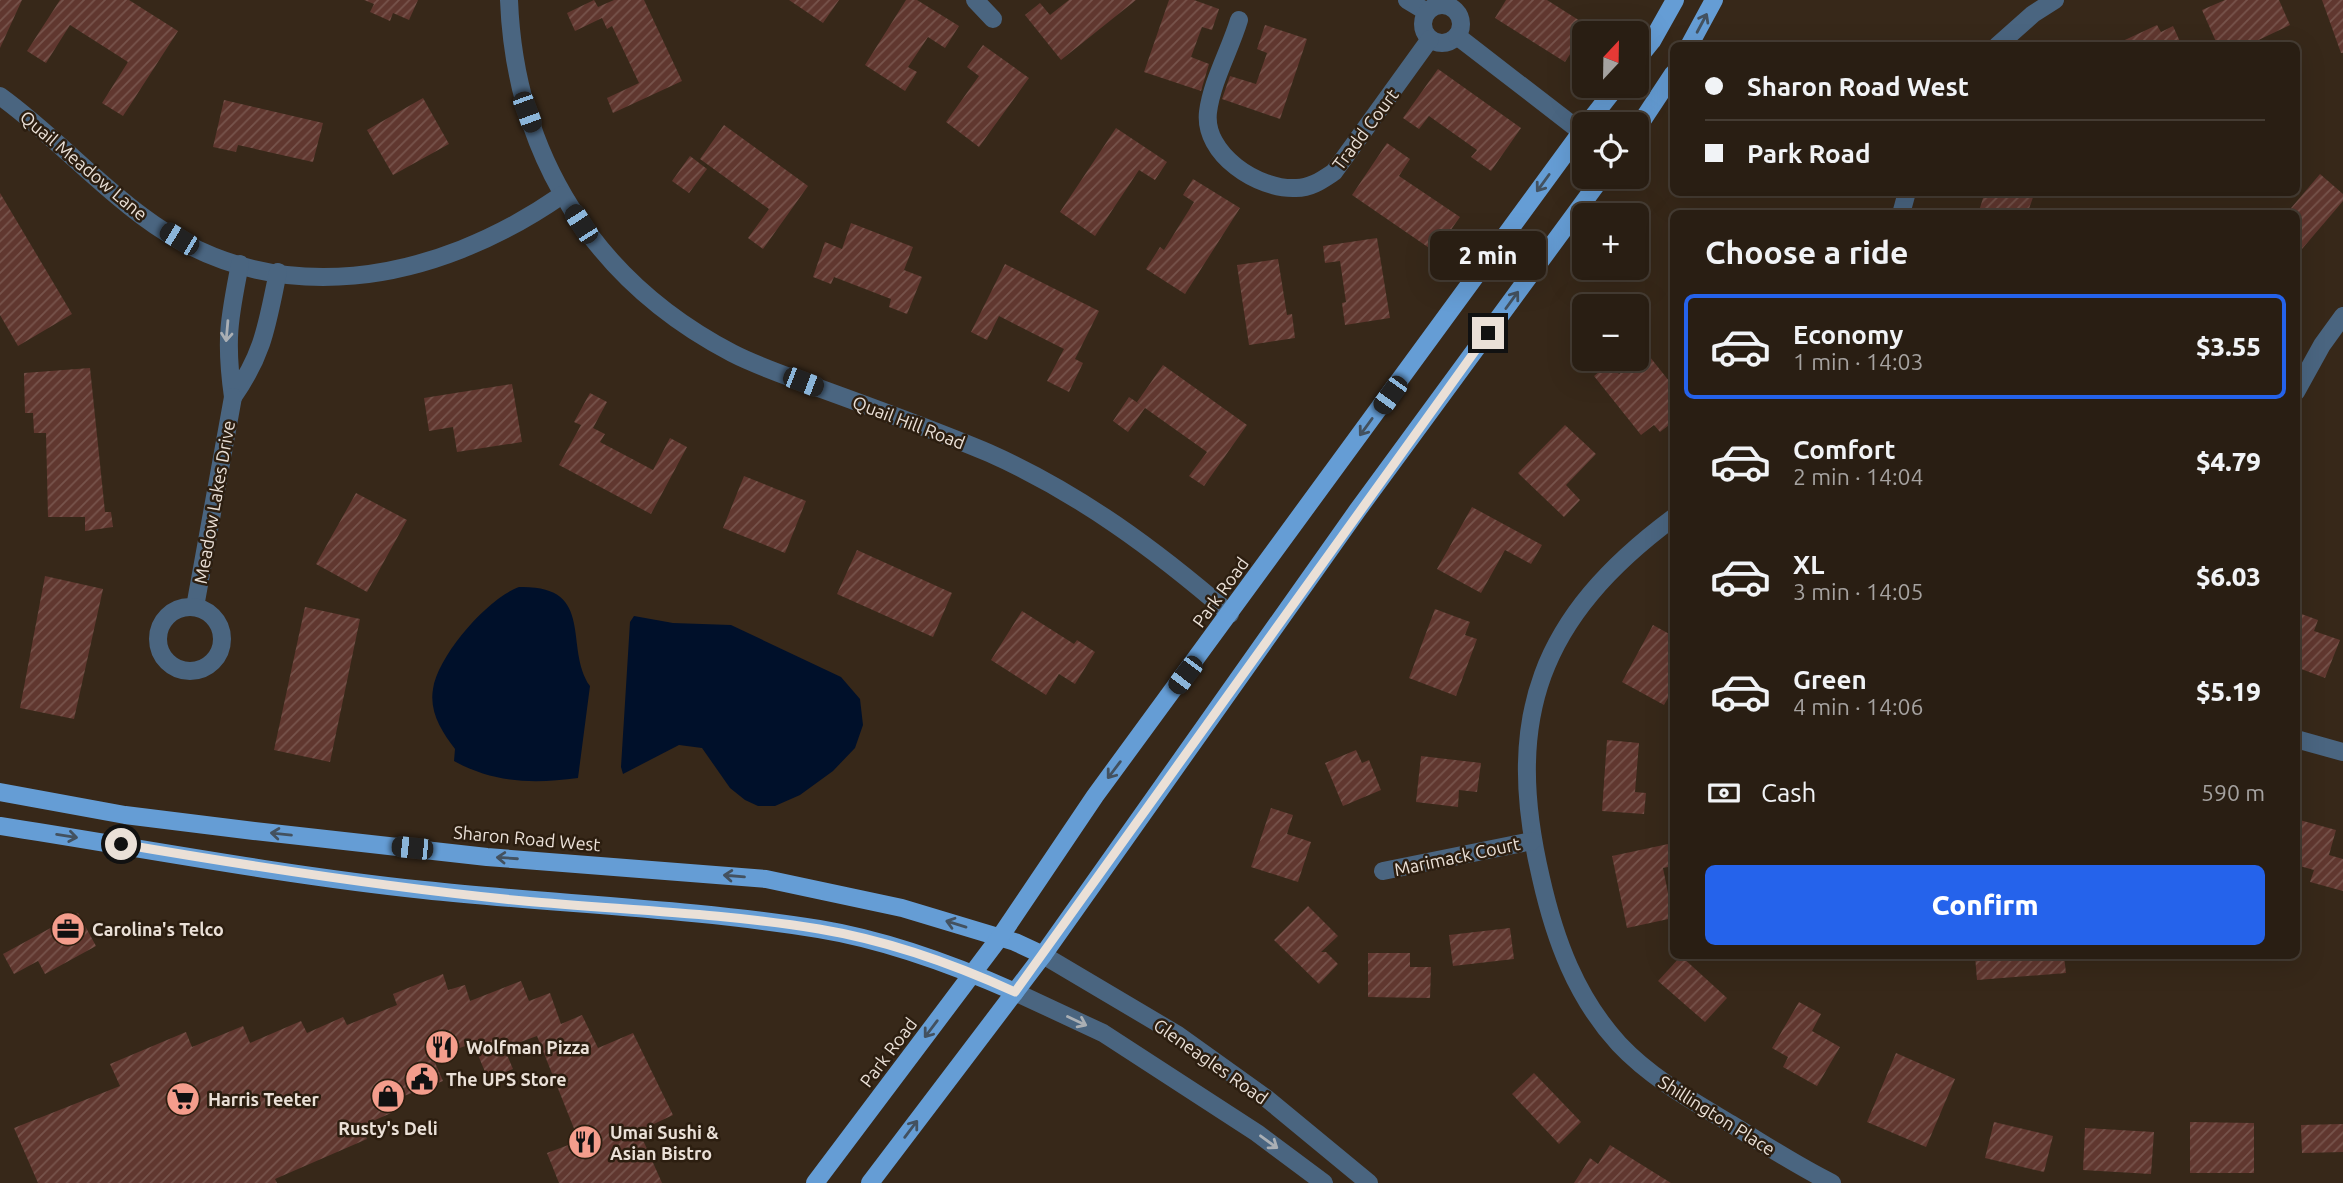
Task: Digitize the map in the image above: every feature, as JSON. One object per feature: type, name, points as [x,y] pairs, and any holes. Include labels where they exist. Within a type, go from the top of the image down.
[{"type":"main road","points":[[1649,45],[1675,0]]},
{"type":"main road","points":[[1691,42],[1714,0]]},
{"type":"main road","points":[[1648,112],[1670,79]]},
{"type":"main road","name":"Park Road","points":[[815,1183],[1000,937],[1095,796],[1572,146]]},
{"type":"main road","points":[[870,1183],[1043,955],[1357,511],[1593,189]]},
{"type":"main road","name":"Sharon Road West","points":[[0,792],[125,815],[267,833],[487,857],[766,879],[902,908],[1000,937],[1043,955]]},
{"type":"main road","points":[[0,826],[378,885],[526,901],[676,911],[821,930],[915,954],[1015,992]]},
{"type":"street","name":"Quail Hill Road","points":[[509,0],[514,62],[519,87],[545,161],[562,195],[581,224],[620,271],[650,300],[690,329],[755,364],[990,454],[1055,486],[1157,551],[1230,614]]},
{"type":"street","points":[[975,0],[993,19]]},
{"type":"street","points":[[1407,0],[1427,12]]},
{"type":"street","points":[[2002,42],[2055,0]]},
{"type":"street","points":[[1458,4],[1461,22],[1457,36],[1444,43],[1430,39],[1423,26],[1427,12],[1440,5],[1458,4]]},
{"type":"street","name":"Tradd Court","points":[[1239,20],[1208,113],[1210,130],[1219,149],[1233,162],[1252,177],[1279,188],[1300,188],[1318,183],[1334,172],[1430,39]]},
{"type":"street","points":[[1457,36],[1572,121]]},
{"type":"street","name":"Quail Meadow Lane","points":[[0,96],[144,218],[190,246],[240,264],[278,272],[341,277],[406,269],[447,257],[491,239],[562,195]]},
{"type":"street","name":"Meadow Lakes Drive","points":[[195,607],[233,397],[226,350],[227,324],[240,264]]},
{"type":"street","name":"Meadow Lakes Drive","points":[[233,397],[253,369],[263,345],[278,272]]},
{"type":"street","points":[[2300,385],[2322,345],[2343,316]]},
{"type":"street","name":"Shillington Place","points":[[1670,520],[1612,568],[1584,599],[1548,659],[1531,712],[1525,754],[1526,796],[1532,841],[1549,916],[1578,989],[1620,1045],[1663,1082],[1832,1183]]},
{"type":"street","points":[[2300,739],[2343,752]]},
{"type":"street","name":"Marimack Court","points":[[1383,871],[1532,841]]},
{"type":"street","name":"Gleneagles Road","points":[[1043,955],[1178,1035],[1266,1098],[1368,1183]]},
{"type":"street","name":"Gleneagles Road","points":[[1015,992],[1103,1033],[1257,1133],[1324,1183]]},
{"type":"water","points":[[519,587],[543,589],[559,596],[569,607],[574,621],[578,654],[590,686],[578,778],[514,780],[469,768],[454,761],[455,749],[441,729],[435,714],[433,689],[444,660],[479,615]]},
{"type":"water","points":[[634,616],[673,623],[731,625],[841,677],[860,699],[863,725],[855,748],[833,771],[800,795],[775,806],[758,806],[745,800],[730,788],[702,748],[679,745],[623,774],[621,767],[630,622]]},
{"type":"building","points":[[0,0],[22,0],[0,48]]},
{"type":"building","points":[[60,0],[129,0],[178,31],[123,116],[102,103],[128,62],[70,25],[46,63],[27,51]]},
{"type":"building","points":[[364,0],[418,0],[409,20],[393,13],[390,21],[370,12],[374,4]]},
{"type":"building","points":[[594,0],[598,7],[614,0],[644,0],[682,81],[613,113],[607,98],[639,83],[612,26],[607,29],[602,18],[575,31],[567,13]]},
{"type":"building","points":[[789,0],[839,0],[823,23]]},
{"type":"building","points":[[906,0],[917,0],[959,26],[945,48],[928,37],[908,67],[917,72],[905,91],[865,65]]},
{"type":"building","points":[[1069,0],[1136,0],[1061,60],[1025,15],[1040,3],[1050,15]]},
{"type":"building","points":[[1169,0],[1194,0],[1219,9],[1212,30],[1202,27],[1191,57],[1209,64],[1201,91],[1144,72]]},
{"type":"building","points":[[1506,0],[1547,0],[1580,21],[1572,21],[1572,51],[1565,62],[1495,18]]},
{"type":"building","points":[[2225,0],[2279,0],[2290,25],[2254,42],[2216,42],[2202,10]]},
{"type":"building","points":[[2322,0],[2343,0],[2343,53],[2341,53]]},
{"type":"building","points":[[1265,25],[1307,39],[1280,119],[1222,99],[1230,76],[1256,84],[1267,53],[1257,49]]},
{"type":"building","points":[[2157,25],[2161,32],[2173,26],[2180,42],[2121,42]]},
{"type":"building","points":[[983,45],[1029,78],[979,147],[946,122],[979,76],[967,67]]},
{"type":"building","points":[[1438,69],[1521,128],[1491,171],[1471,157],[1477,150],[1429,116],[1419,129],[1403,118]]},
{"type":"building","points":[[423,98],[449,144],[393,175],[367,130]]},
{"type":"building","points":[[224,100],[323,123],[313,162],[238,145],[236,152],[213,147]]},
{"type":"building","points":[[724,125],[808,186],[763,249],[748,238],[769,209],[700,159]]},
{"type":"building","points":[[1116,128],[1167,162],[1155,180],[1139,170],[1095,236],[1060,212]]},
{"type":"building","points":[[1387,143],[1410,159],[1399,176],[1460,217],[1435,252],[1352,195]]},
{"type":"building","points":[[690,156],[707,169],[689,193],[672,181]]},
{"type":"building","points":[[2320,174],[2343,194],[2343,201],[2300,251],[2300,210],[2289,210]]},
{"type":"building","points":[[1193,179],[1240,208],[1185,294],[1146,269],[1160,247],[1164,250],[1194,202],[1183,195]]},
{"type":"building","points":[[0,193],[72,314],[18,346],[0,315]]},
{"type":"building","points":[[1984,196],[2034,196],[2028,210],[1979,210]]},
{"type":"building","points":[[851,223],[913,247],[904,270],[922,277],[907,314],[889,307],[891,299],[834,277],[831,284],[813,277],[825,242],[842,249]]},
{"type":"building","points":[[1377,238],[1390,318],[1345,325],[1342,303],[1346,302],[1340,261],[1325,263],[1323,246]]},
{"type":"building","points":[[1278,259],[1287,315],[1292,314],[1295,338],[1249,345],[1237,265]]},
{"type":"building","points":[[1005,264],[1099,311],[1075,359],[1083,363],[1069,392],[1047,381],[1064,349],[999,316],[987,340],[971,332]]},
{"type":"building","points":[[1649,356],[1670,382],[1670,424],[1660,432],[1654,425],[1641,435],[1594,376],[1600,371],[1617,371],[1619,374],[1623,371],[1649,371]]},
{"type":"building","points":[[1163,365],[1247,425],[1204,486],[1189,476],[1207,452],[1145,408],[1128,432],[1113,421],[1129,397],[1144,407],[1137,402]]},
{"type":"building","points":[[90,368],[105,512],[111,512],[113,527],[85,531],[85,517],[48,517],[46,433],[34,433],[33,413],[25,413],[24,373]]},
{"type":"building","points":[[512,384],[522,442],[457,452],[453,427],[429,431],[424,398]]},
{"type":"building","points":[[590,393],[607,402],[593,428],[605,434],[600,442],[653,470],[670,438],[687,447],[651,514],[559,465],[581,425],[574,422]]},
{"type":"building","points":[[1565,425],[1596,454],[1566,485],[1580,500],[1564,517],[1518,473]]},
{"type":"building","points":[[744,476],[806,501],[785,553],[723,528]]},
{"type":"building","points":[[356,493],[407,520],[367,592],[316,564]]},
{"type":"building","points":[[1472,507],[1542,545],[1531,564],[1505,550],[1481,593],[1437,569]]},
{"type":"building","points":[[857,550],[952,593],[933,637],[837,594]]},
{"type":"building","points":[[45,576],[103,589],[74,719],[20,708]]},
{"type":"building","points":[[305,607],[360,619],[330,762],[274,750]]},
{"type":"building","points":[[1435,609],[1470,622],[1465,635],[1477,639],[1456,696],[1409,678]]},
{"type":"building","points":[[1022,611],[1074,644],[1077,640],[1095,652],[1075,684],[1059,674],[1046,695],[991,660]]},
{"type":"building","points":[[2300,613],[2318,620],[2314,631],[2340,640],[2325,678],[2300,669]]},
{"type":"building","points":[[1653,625],[1670,634],[1670,694],[1664,705],[1622,682]]},
{"type":"building","points":[[1607,740],[1639,743],[1635,792],[1646,793],[1644,814],[1602,811]]},
{"type":"building","points":[[1356,750],[1362,763],[1369,760],[1381,790],[1343,806],[1325,763]]},
{"type":"building","points":[[1421,756],[1481,763],[1477,792],[1459,790],[1458,807],[1416,802]]},
{"type":"building","points":[[1271,808],[1293,815],[1287,834],[1311,842],[1298,882],[1251,867]]},
{"type":"building","points":[[2300,820],[2336,830],[2329,855],[2343,859],[2343,891],[2310,882],[2314,870],[2300,866]]},
{"type":"building","points":[[1670,844],[1670,867],[1663,868],[1670,903],[1670,919],[1627,928],[1612,856]]},
{"type":"building","points":[[1308,906],[1338,936],[1321,952],[1326,952],[1338,964],[1319,984],[1274,940]]},
{"type":"building","name":"Carolina's Telco","points":[[78,913],[96,946],[45,974],[38,961],[14,974],[3,954]]},
{"type":"building","points":[[1510,928],[1514,959],[1453,966],[1449,935]]},
{"type":"building","points":[[1368,953],[1410,953],[1410,967],[1431,967],[1430,998],[1368,997]]},
{"type":"building","points":[[1678,959],[1684,959],[1727,998],[1705,1022],[1658,981]]},
{"type":"building","points":[[1975,959],[2064,959],[2066,973],[1977,980]]},
{"type":"building","points":[[443,974],[448,990],[465,985],[470,1001],[521,981],[529,1001],[550,993],[561,1024],[582,1015],[598,1048],[633,1033],[673,1115],[639,1131],[662,1183],[559,1183],[547,1153],[579,1141],[537,1036],[504,1048],[513,1069],[488,1079],[473,1043],[433,1058],[443,1081],[391,1101],[396,1111],[361,1126],[367,1139],[275,1179],[277,1183],[38,1183],[14,1128],[120,1086],[110,1064],[186,1032],[192,1047],[243,1026],[250,1043],[301,1021],[307,1033],[343,1017],[347,1025],[397,1005],[393,994]]},
{"type":"building","points":[[1799,1002],[1821,1014],[1812,1031],[1840,1047],[1817,1086],[1783,1067],[1788,1057],[1772,1048]]},
{"type":"building","points":[[1896,1053],[1955,1079],[1926,1147],[1867,1122]]},
{"type":"building","points":[[1534,1073],[1581,1122],[1559,1144],[1512,1094]]},
{"type":"building","points":[[1994,1122],[2053,1136],[2044,1172],[1985,1158]]},
{"type":"building","points":[[2190,1122],[2254,1123],[2254,1173],[2190,1173]]},
{"type":"building","points":[[2343,1124],[2343,1152],[2302,1153],[2301,1125]]},
{"type":"building","points":[[2085,1128],[2154,1132],[2151,1174],[2083,1170]]},
{"type":"building","points":[[1610,1145],[1671,1183],[1574,1183],[1590,1158],[1598,1164]]},
{"type":"place","name":"Carolina's Telco","points":[[68,929]]},
{"type":"place","name":"Wolfman Pizza","points":[[442,1047]]},
{"type":"place","name":"The UPS Store","points":[[422,1079]]},
{"type":"place","name":"Rusty's Deli","points":[[388,1096]]},
{"type":"place","name":"Harris Teeter","points":[[183,1099]]},
{"type":"place","name":"Umai Sushi & Asian Bistro","points":[[585,1142]]},
{"type":"route","points":[[121,844],[378,885],[526,901],[676,911],[821,930],[915,954],[1015,992],[1194,746],[1357,511],[1488,333]]}]
